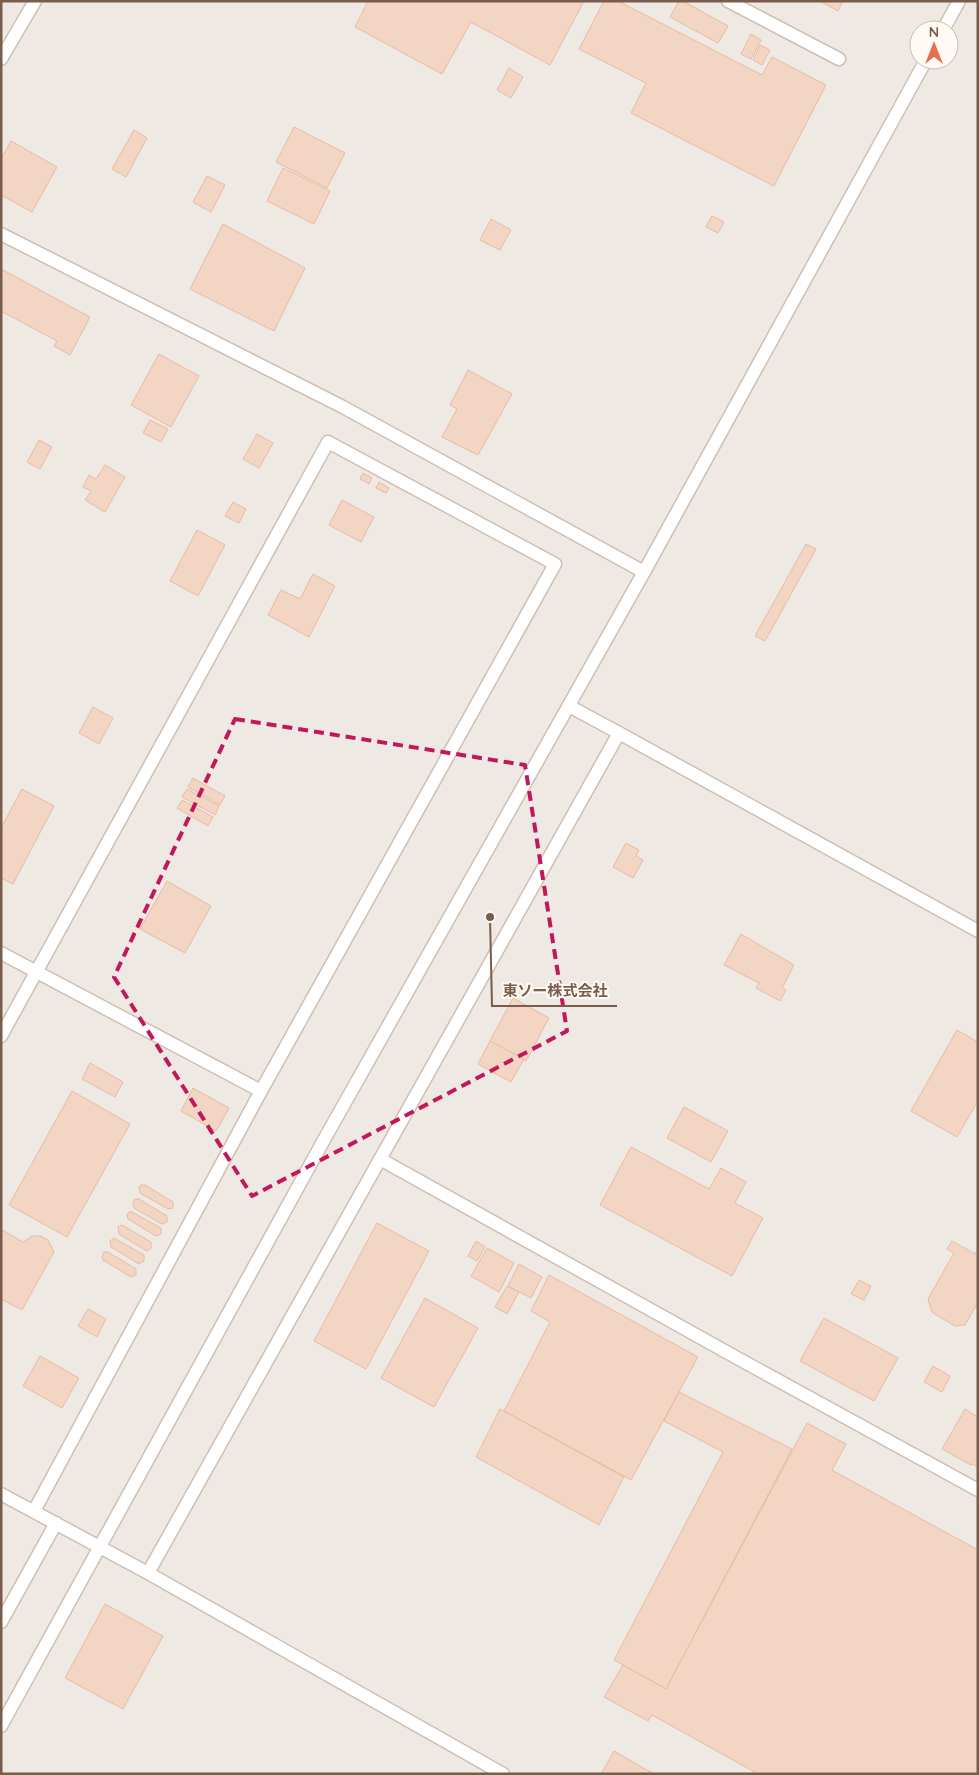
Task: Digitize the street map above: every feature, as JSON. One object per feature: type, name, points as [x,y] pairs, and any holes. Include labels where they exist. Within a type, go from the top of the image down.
[{"type":"lane","points":[[1,59],[34,1]]},
{"type":"lane","points":[[728,1],[839,59]]},
{"type":"lane","points":[[948,20],[958,1]]},
{"type":"lane","points":[[1,1726],[325,1138],[644,572],[920,70]]},
{"type":"lane","points":[[1,234],[343,407],[644,572]]},
{"type":"lane","points":[[1,1036],[328,442],[555,564],[261,1092],[34,1511]]},
{"type":"lane","points":[[569,706],[978,931]]},
{"type":"lane","points":[[148,1573],[619,734]]},
{"type":"lane","points":[[1,953],[261,1092]]},
{"type":"lane","points":[[380,1159],[730,1355],[978,1490]]},
{"type":"lane","points":[[1,1494],[148,1573],[503,1774]]},
{"type":"lane","points":[[1,1622],[56,1523]]},
{"type":"highlighted area","points":[[235,719],[525,765],[567,1031],[252,1196],[114,977]]},
{"type":"shaded area","points":[[1,1],[978,1],[978,1774],[1,1774]]},
{"type":"building","points":[[368,1],[584,1],[550,65],[471,22],[442,74],[355,27]]},
{"type":"building","points":[[604,1],[618,1],[762,75],[772,57],[826,85],[774,186],[631,113],[646,83],[579,49]]},
{"type":"building","points":[[679,1],[683,1],[728,26],[718,43],[670,17]]},
{"type":"building","points":[[820,1],[843,1],[838,11]]},
{"type":"building","points":[[751,34],[761,40],[751,59],[741,54]]},
{"type":"building","points":[[760,45],[770,50],[762,65],[753,60]]},
{"type":"building","points":[[509,68],[523,77],[511,98],[497,90]]},
{"type":"building","points":[[294,127],[345,153],[327,188],[276,162]]},
{"type":"building","points":[[134,130],[147,138],[126,177],[112,169]]},
{"type":"building","points":[[11,141],[57,167],[32,212],[1,195],[1,159]]},
{"type":"building","points":[[283,168],[330,191],[314,224],[267,201]]},
{"type":"building","points":[[207,176],[225,185],[211,212],[193,202]]},
{"type":"building","points":[[712,216],[724,222],[718,233],[706,227]]},
{"type":"building","points":[[491,219],[511,230],[500,250],[480,240]]},
{"type":"building","points":[[223,224],[305,268],[274,331],[190,289]]},
{"type":"building","points":[[1,269],[90,317],[70,355],[54,346],[57,341],[1,311]]},
{"type":"building","points":[[159,354],[199,376],[171,427],[131,405]]},
{"type":"building","points":[[468,370],[512,394],[478,455],[442,437],[457,409],[450,405]]},
{"type":"building","points":[[150,420],[168,429],[161,442],[143,433]]},
{"type":"building","points":[[257,434],[273,443],[259,468],[243,459]]},
{"type":"building","points":[[39,440],[52,447],[40,469],[27,462]]},
{"type":"building","points":[[105,465],[125,477],[105,512],[85,500],[91,491],[83,487],[89,475],[96,479]]},
{"type":"building","points":[[363,473],[372,478],[369,484],[360,479]]},
{"type":"building","points":[[379,482],[389,488],[386,493],[376,488]]},
{"type":"building","points":[[342,500],[374,517],[361,542],[329,525]]},
{"type":"building","points":[[233,502],[246,509],[239,523],[225,516]]},
{"type":"building","points":[[197,530],[225,545],[198,596],[170,581]]},
{"type":"building","points":[[806,544],[816,549],[765,641],[755,636]]},
{"type":"building","points":[[313,574],[335,586],[309,637],[268,615],[281,590],[300,599]]},
{"type":"building","points":[[93,707],[113,718],[99,744],[79,733]]},
{"type":"building","points":[[193,778],[225,796],[220,805],[188,787]]},
{"type":"building","points":[[22,789],[54,806],[13,884],[1,878],[1,828]]},
{"type":"building","points":[[187,789],[219,806],[215,815],[182,797]]},
{"type":"building","points":[[182,800],[213,817],[208,826],[177,808]]},
{"type":"building","points":[[626,843],[639,850],[636,856],[643,860],[633,878],[613,867]]},
{"type":"building","points":[[167,881],[211,906],[185,953],[140,929]]},
{"type":"building","points":[[741,934],[794,965],[782,988],[786,990],[780,1001],[756,988],[759,983],[724,965]]},
{"type":"building","points":[[513,998],[549,1018],[526,1061],[490,1041]]},
{"type":"building","points":[[957,1030],[978,1042],[978,1101],[957,1137],[911,1111]]},
{"type":"building","points":[[490,1041],[524,1059],[511,1082],[478,1064]]},
{"type":"building","points":[[90,1063],[123,1082],[115,1097],[82,1079]]},
{"type":"building","points":[[193,1088],[229,1108],[216,1131],[181,1111]]},
{"type":"building","points":[[72,1091],[130,1124],[67,1237],[9,1205]]},
{"type":"building","points":[[684,1107],[728,1131],[711,1162],[667,1138]]},
{"type":"building","points":[[631,1147],[709,1189],[721,1168],[746,1182],[735,1203],[763,1218],[732,1276],[600,1205]]},
{"type":"building","points":[[145,1185],[173,1202],[173,1208],[168,1209],[140,1193],[139,1187]]},
{"type":"building","points":[[135,1199],[139,1199],[167,1216],[167,1222],[162,1224],[134,1208],[133,1202]]},
{"type":"building","points":[[129,1212],[161,1228],[161,1234],[156,1236],[128,1219],[127,1214]]},
{"type":"building","points":[[377,1223],[429,1251],[366,1369],[314,1341]]},
{"type":"building","points":[[122,1225],[151,1242],[151,1248],[147,1251],[119,1234],[118,1227]]},
{"type":"building","points":[[1,1229],[23,1242],[32,1236],[40,1236],[48,1240],[54,1252],[22,1310],[1,1299]]},
{"type":"building","points":[[114,1238],[144,1255],[144,1261],[139,1264],[111,1247],[110,1241]]},
{"type":"building","points":[[476,1241],[485,1247],[477,1261],[468,1256]]},
{"type":"building","points":[[952,1241],[975,1254],[976,1252],[978,1253],[978,1302],[965,1325],[955,1326],[932,1312],[928,1299],[954,1253],[947,1249]]},
{"type":"building","points":[[487,1248],[514,1263],[499,1292],[471,1276]]},
{"type":"building","points":[[104,1252],[108,1252],[136,1269],[136,1275],[131,1277],[103,1260]]},
{"type":"building","points":[[519,1264],[542,1277],[531,1298],[508,1286]]},
{"type":"building","points":[[549,1275],[698,1357],[631,1480],[504,1411],[550,1322],[531,1311]]},
{"type":"building","points":[[859,1280],[871,1286],[864,1300],[851,1294]]},
{"type":"building","points":[[507,1286],[519,1292],[507,1314],[495,1307]]},
{"type":"building","points":[[425,1298],[478,1328],[434,1407],[381,1378]]},
{"type":"building","points":[[88,1309],[106,1319],[97,1337],[78,1326]]},
{"type":"building","points":[[824,1318],[898,1358],[874,1401],[800,1361]]},
{"type":"building","points":[[40,1356],[79,1378],[62,1408],[23,1386]]},
{"type":"building","points":[[933,1366],[950,1376],[942,1392],[924,1382]]},
{"type":"building","points":[[679,1392],[792,1449],[666,1689],[614,1660],[723,1452],[664,1421]]},
{"type":"building","points":[[500,1409],[624,1477],[599,1525],[476,1457]]},
{"type":"building","points":[[965,1409],[978,1417],[978,1467],[942,1449]]},
{"type":"building","points":[[807,1423],[846,1444],[832,1470],[978,1550],[978,1774],[758,1774],[652,1715],[648,1721],[604,1697],[623,1665],[666,1689]]},
{"type":"building","points":[[105,1604],[163,1636],[123,1709],[65,1678]]},
{"type":"building","points":[[614,1751],[654,1774],[601,1774]]},
{"type":"place","name":"東ソー株式会社","points":[[490,917]]}]
